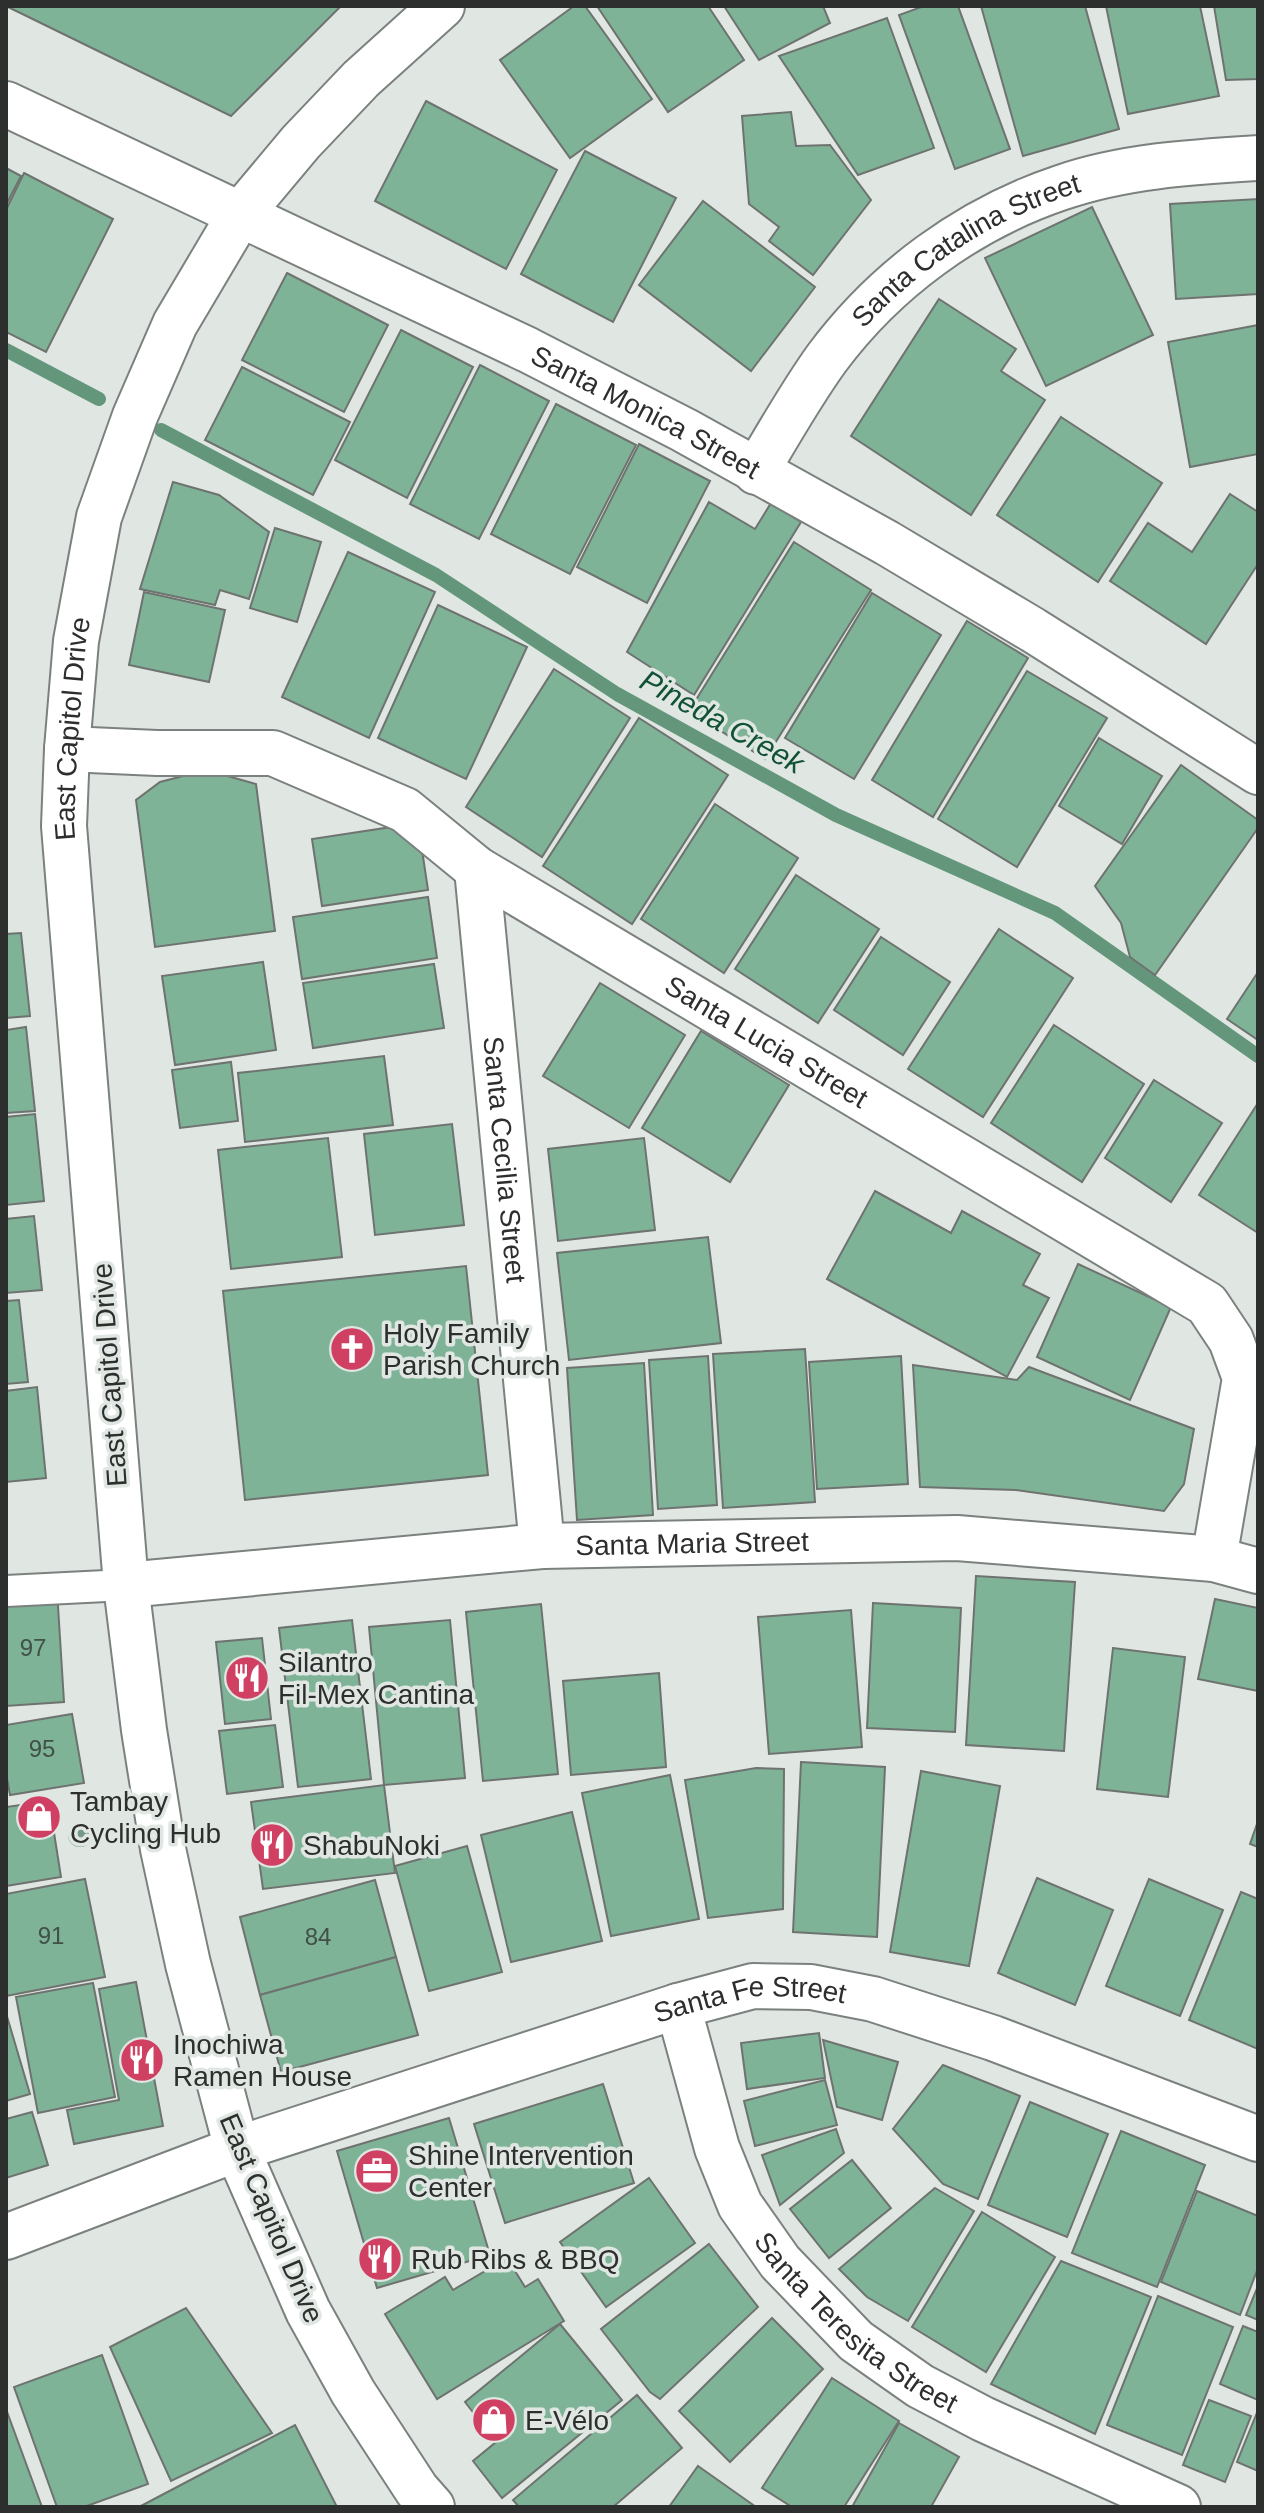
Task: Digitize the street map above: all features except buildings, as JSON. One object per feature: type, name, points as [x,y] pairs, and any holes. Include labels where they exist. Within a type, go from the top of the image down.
[{"type":"street","name":"East Capitol Drive","points":[[432,2507],[417,2490],[353,2392],[308,2311],[237,2149],[191,1979],[163,1849],[126,1585],[64,826],[76,641],[99,517],[135,416],[175,324],[239,216],[301,142],[361,79],[442,6]]},
{"type":"street","name":"Santa Monica Street","points":[[6,104],[528,350],[684,430],[887,543],[1258,772]]},
{"type":"street","name":"Santa Catalina Street","points":[[756,472],[796,403],[828,356],[856,324],[929,256],[993,216],[1060,188],[1122,172],[1193,162],[1258,158]]},
{"type":"street","name":"Santa Lucia Street","points":[[67,749],[273,753],[405,810],[477,869],[1207,1304],[1231,1340],[1245,1378],[1214,1559]]},
{"type":"street","name":"Santa Cecilia Street","points":[[477,869],[542,1546]]},
{"type":"street","name":"Santa Maria Street","points":[[126,1585],[542,1546],[957,1538],[1214,1559],[1258,1571]]},
{"type":"street","name":"Santa Fe Street","points":[[6,2237],[237,2149],[678,2006],[753,1986],[811,1987],[873,1999],[993,2038],[1258,2139]]},
{"type":"street","name":"Santa Teresita Street","points":[[678,2006],[717,2148],[740,2205],[780,2262],[856,2341],[920,2386],[983,2419],[1178,2507]]},
{"type":"lane","points":[[6,1591],[126,1585]]},
{"type":"waterway","name":"Pineda Creek","points":[[6,350],[99,399]]},
{"type":"waterway","name":"Pineda Creek","points":[[161,430],[436,575],[617,694],[836,815],[1055,913],[1258,1056]]},
{"type":"place","name":"Holy Family Parish Church","points":[[352,1349]]},
{"type":"place","name":"Silantro Fil-Mex Cantina","points":[[247,1678]]},
{"type":"place","name":"Tambay Cycling Hub","points":[[39,1817]]},
{"type":"place","name":"ShabuNoki","points":[[272,1845]]},
{"type":"place","name":"Inochiwa Ramen House","points":[[142,2060]]},
{"type":"place","name":"Shine Intervention Center","points":[[377,2171]]},
{"type":"place","name":"Rub Ribs & BBQ","points":[[380,2259]]},
{"type":"place","name":"E-Vélo","points":[[494,2420]]}]
